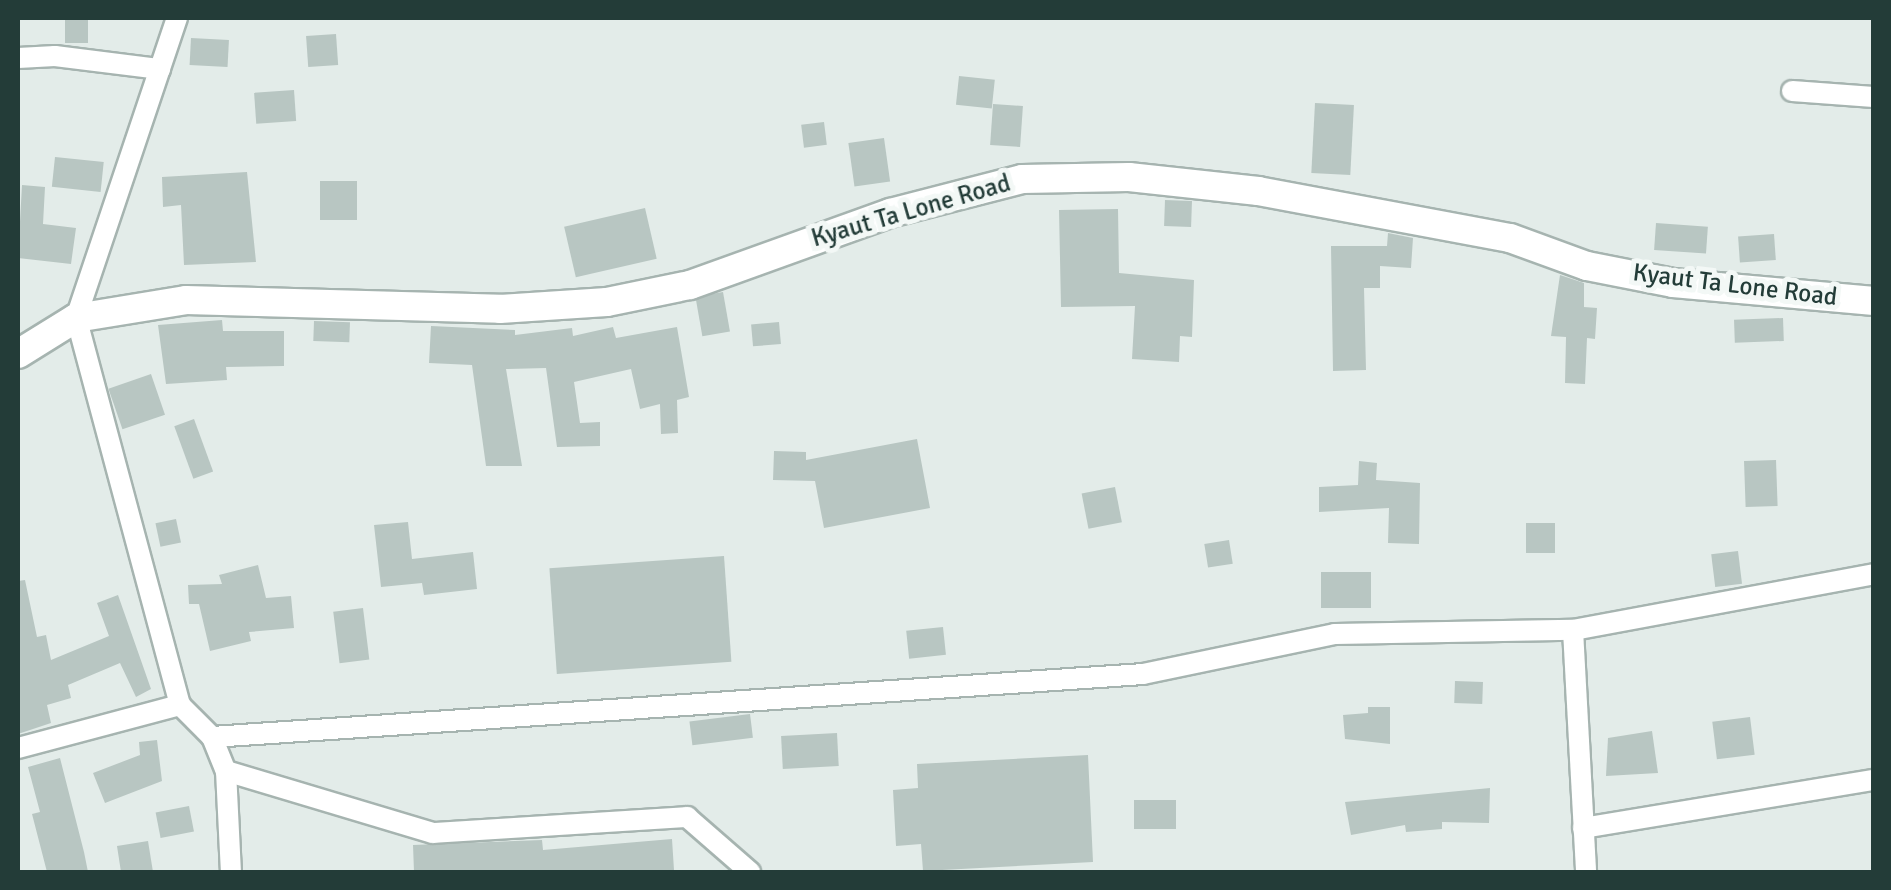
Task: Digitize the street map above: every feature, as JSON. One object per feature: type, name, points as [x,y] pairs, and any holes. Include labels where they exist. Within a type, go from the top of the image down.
[{"type":"main road","name":"Kyaut Ta Lone Road","points":[[18,354],[76,318],[186,300],[500,309],[607,302],[690,285],[890,213],[1022,179],[1129,177],[1258,191],[1510,238],[1587,266],[1674,283],[1874,300]]},
{"type":"street","points":[[177,18],[76,318],[180,705],[212,737],[226,771],[231,872]]},
{"type":"street","points":[[18,58],[160,69]]},
{"type":"street","points":[[1792,91],[1874,97]]},
{"type":"street","points":[[212,737],[1143,674],[1335,634],[1573,630],[1874,574]]},
{"type":"street","points":[[1573,630],[1586,872]]},
{"type":"street","points":[[18,748],[180,705]]},
{"type":"street","points":[[226,771],[433,833],[686,817],[750,872]]},
{"type":"street","points":[[1583,828],[1874,780]]},
{"type":"building","points":[[65,18],[88,18],[88,43],[65,43]]},
{"type":"building","points":[[336,34],[338,65],[308,67],[306,36]]},
{"type":"building","points":[[191,38],[229,40],[228,67],[190,65]]},
{"type":"building","points":[[959,76],[995,80],[992,109],[956,105]]},
{"type":"building","points":[[294,90],[296,121],[256,124],[254,93]]},
{"type":"building","points":[[1315,103],[1354,105],[1350,175],[1311,173]]},
{"type":"building","points":[[993,104],[1023,106],[1020,147],[990,145]]},
{"type":"building","points":[[824,122],[827,145],[804,148],[801,125]]},
{"type":"building","points":[[884,138],[890,182],[854,187],[848,143]]},
{"type":"building","points":[[55,157],[104,162],[101,192],[52,187]]},
{"type":"building","points":[[247,172],[256,262],[184,265],[181,205],[163,207],[162,177]]},
{"type":"building","points":[[320,181],[357,181],[357,220],[320,220]]},
{"type":"building","points":[[22,185],[45,187],[43,224],[76,228],[71,264],[18,258]]},
{"type":"building","points":[[1165,200],[1192,201],[1191,227],[1164,226]]},
{"type":"building","points":[[645,208],[657,259],[576,277],[564,227]]},
{"type":"building","points":[[1118,209],[1119,273],[1194,280],[1192,337],[1180,336],[1179,362],[1132,359],[1135,306],[1061,307],[1059,210]]},
{"type":"building","points":[[1656,223],[1708,227],[1706,254],[1654,250]]},
{"type":"building","points":[[1388,233],[1413,238],[1411,268],[1380,266],[1380,288],[1364,288],[1366,370],[1333,371],[1331,246],[1387,246]]},
{"type":"building","points":[[1774,234],[1776,260],[1740,262],[1738,237]]},
{"type":"building","points":[[1560,275],[1584,283],[1584,307],[1597,308],[1595,339],[1587,338],[1585,384],[1565,383],[1566,337],[1551,336]]},
{"type":"building","points":[[723,292],[730,331],[702,336],[695,297]]},
{"type":"building","points":[[1783,318],[1784,341],[1735,343],[1734,320]]},
{"type":"building","points":[[222,320],[223,331],[284,331],[284,366],[226,367],[227,380],[166,384],[158,325]]},
{"type":"building","points":[[314,321],[350,322],[349,342],[313,341]]},
{"type":"building","points":[[779,322],[781,344],[753,346],[751,324]]},
{"type":"building","points":[[431,326],[515,330],[515,335],[572,328],[573,336],[613,327],[616,338],[677,327],[689,397],[677,400],[678,433],[661,434],[660,404],[640,409],[631,369],[574,382],[580,423],[600,422],[600,446],[557,447],[546,368],[506,369],[522,466],[486,466],[472,365],[429,363]]},
{"type":"building","points":[[151,374],[165,415],[122,429],[108,389]]},
{"type":"building","points":[[194,419],[213,472],[193,479],[174,426]]},
{"type":"building","points":[[917,439],[930,508],[824,528],[815,481],[773,480],[774,451],[806,452],[806,460]]},
{"type":"building","points":[[1776,460],[1778,506],[1746,507],[1744,461]]},
{"type":"building","points":[[1359,461],[1377,463],[1376,480],[1420,483],[1419,544],[1388,543],[1389,508],[1319,512],[1319,487],[1358,485]]},
{"type":"building","points":[[1115,487],[1122,522],[1088,529],[1082,493]]},
{"type":"building","points":[[176,519],[181,542],[160,547],[155,523]]},
{"type":"building","points":[[408,522],[412,559],[473,552],[477,589],[424,595],[422,583],[381,587],[374,525]]},
{"type":"building","points":[[1526,523],[1555,523],[1555,553],[1526,553]]},
{"type":"building","points":[[1229,540],[1233,564],[1208,568],[1204,544]]},
{"type":"building","points":[[1738,551],[1742,584],[1715,587],[1711,554]]},
{"type":"building","points":[[724,556],[731,662],[557,674],[549,568]]},
{"type":"building","points":[[258,565],[266,598],[291,596],[294,628],[249,632],[251,641],[210,651],[199,604],[189,604],[188,585],[222,584],[219,575]]},
{"type":"building","points":[[1321,572],[1371,572],[1371,608],[1321,608]]},
{"type":"building","points":[[25,580],[37,637],[46,635],[51,660],[109,636],[97,603],[118,595],[151,689],[136,697],[120,663],[68,685],[71,698],[47,705],[51,723],[18,734],[18,581]]},
{"type":"building","points":[[363,608],[369,660],[340,663],[333,612]]},
{"type":"building","points":[[943,627],[946,655],[909,659],[906,631]]},
{"type":"building","points":[[1455,681],[1483,682],[1482,704],[1454,703]]},
{"type":"building","points":[[1368,707],[1390,707],[1390,744],[1345,739],[1343,715],[1368,713]]},
{"type":"building","points":[[750,714],[753,738],[692,745],[689,721]]},
{"type":"building","points":[[1750,717],[1755,755],[1717,759],[1712,722]]},
{"type":"building","points":[[1652,731],[1658,773],[1606,776],[1608,738]]},
{"type":"building","points":[[837,733],[839,766],[783,769],[781,736]]},
{"type":"building","points":[[157,740],[162,781],[105,803],[93,773],[140,755],[139,742]]},
{"type":"building","points":[[1088,755],[1093,862],[923,871],[921,844],[896,846],[893,790],[918,788],[917,764]]},
{"type":"building","points":[[60,758],[88,872],[47,872],[32,814],[40,812],[28,767]]},
{"type":"building","points":[[1490,788],[1489,823],[1442,822],[1442,829],[1406,832],[1405,825],[1351,835],[1345,802]]},
{"type":"building","points":[[1134,800],[1176,800],[1176,829],[1134,829]]},
{"type":"building","points":[[189,806],[194,832],[161,838],[156,812]]},
{"type":"building","points":[[672,839],[674,870],[414,872],[413,845],[542,840],[543,850]]},
{"type":"building","points":[[148,841],[153,872],[121,872],[117,846]]}]
